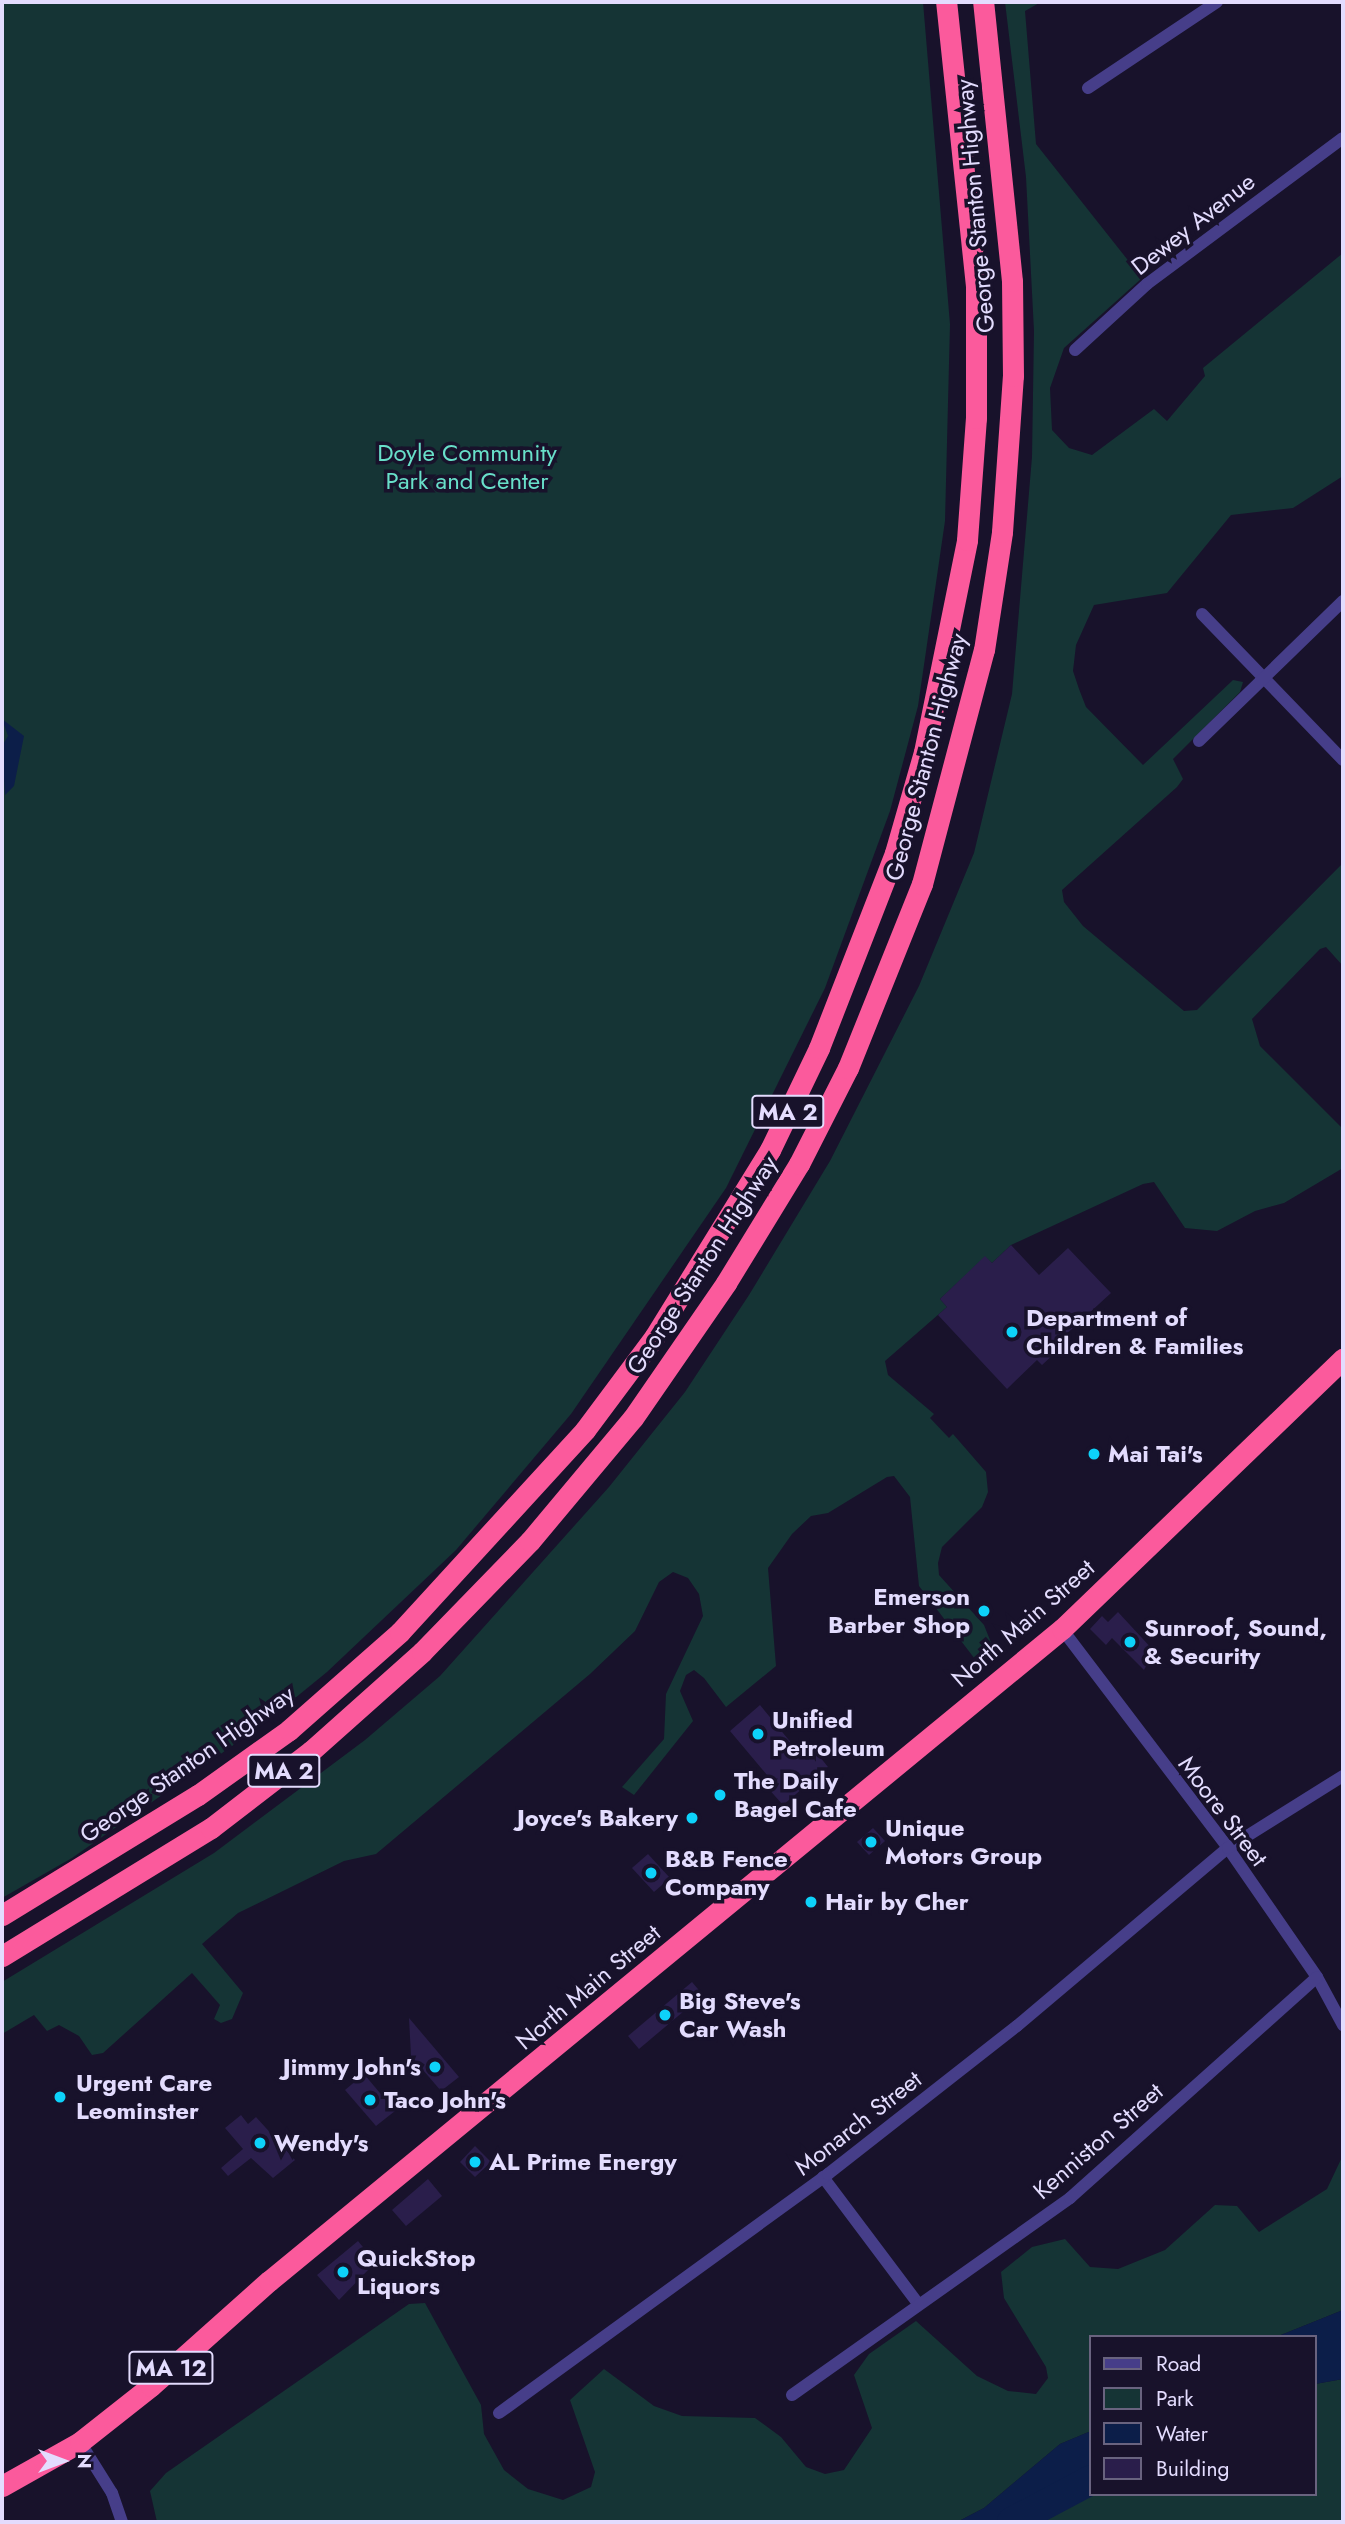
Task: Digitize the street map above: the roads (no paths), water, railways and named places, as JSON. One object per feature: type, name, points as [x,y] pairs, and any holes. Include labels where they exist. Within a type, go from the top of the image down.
[{"type":"highway","name":"George Stanton Highway","points":[[2,1915],[221,1779],[289,1730],[400,1632],[585,1430],[655,1336],[770,1150],[819,1048],[895,853],[924,752],[967,540],[976,418],[976,286],[946,2]]},
{"type":"highway","name":"George Stanton Highway","points":[[2,1956],[211,1828],[311,1751],[422,1652],[512,1559],[633,1418],[718,1294],[799,1164],[848,1068],[926,871],[984,650],[1002,532],[1013,376],[1012,281],[983,2]]},
{"type":"highway","name":"North Main Street","points":[[2,2487],[80,2442],[1062,1629],[1343,1359]]},
{"type":"street","points":[[1088,88],[1217,2]]},
{"type":"street","name":"Dewey Avenue","points":[[1075,350],[1147,285],[1343,138]]},
{"type":"street","points":[[1199,741],[1343,601]]},
{"type":"street","points":[[1202,614],[1343,760]]},
{"type":"street","name":"Moore Street","points":[[1062,1629],[1228,1848],[1317,1977],[1343,2025]]},
{"type":"street","name":"Monarch Street","points":[[499,2413],[823,2177],[1017,2026],[1228,1848],[1343,1776]]},
{"type":"street","name":"Kenniston Street","points":[[792,2395],[917,2302],[1070,2198],[1317,1977]]},
{"type":"street","points":[[823,2177],[917,2302]]},
{"type":"street","points":[[80,2442],[112,2493],[122,2522]]},
{"type":"water","points":[[2,719],[24,736],[14,786],[5,795],[2,746],[8,736]]},
{"type":"water","points":[[1343,2310],[1343,2379],[1317,2384],[1317,2335],[1281,2335]]},
{"type":"water","points":[[1090,2431],[1090,2479],[1037,2522],[957,2522],[984,2508],[1060,2444]]},
{"type":"waterway","points":[[1012,2522],[1090,2481]]},
{"type":"place","name":"Department of Children & Families","points":[[1012,1332]]},
{"type":"place","name":"Mai Tai's","points":[[1094,1454]]},
{"type":"place","name":"Emerson Barber Shop","points":[[984,1611]]},
{"type":"place","name":"Sunroof, Sound, & Security","points":[[1130,1642]]},
{"type":"place","name":"Unified Petroleum","points":[[758,1734]]},
{"type":"place","name":"The Daily Bagel Cafe","points":[[720,1795]]},
{"type":"place","name":"Joyce's Bakery","points":[[692,1818]]},
{"type":"place","name":"Unique Motors Group","points":[[871,1842]]},
{"type":"place","name":"B&B Fence Company","points":[[651,1873]]},
{"type":"place","name":"Hair by Cher","points":[[811,1902]]},
{"type":"place","name":"Big Steve's Car Wash","points":[[665,2015]]},
{"type":"place","name":"Jimmy John's","points":[[435,2067]]},
{"type":"place","name":"Urgent Care Leominster","points":[[60,2097]]},
{"type":"place","name":"Taco John's","points":[[370,2100]]},
{"type":"place","name":"Wendy's","points":[[260,2143]]},
{"type":"place","name":"AL Prime Energy","points":[[475,2162]]},
{"type":"place","name":"QuickStop Liquors","points":[[343,2272]]},
{"type":"park label","name":"Doyle Community Park and Center","points":[[467,467]]}]
